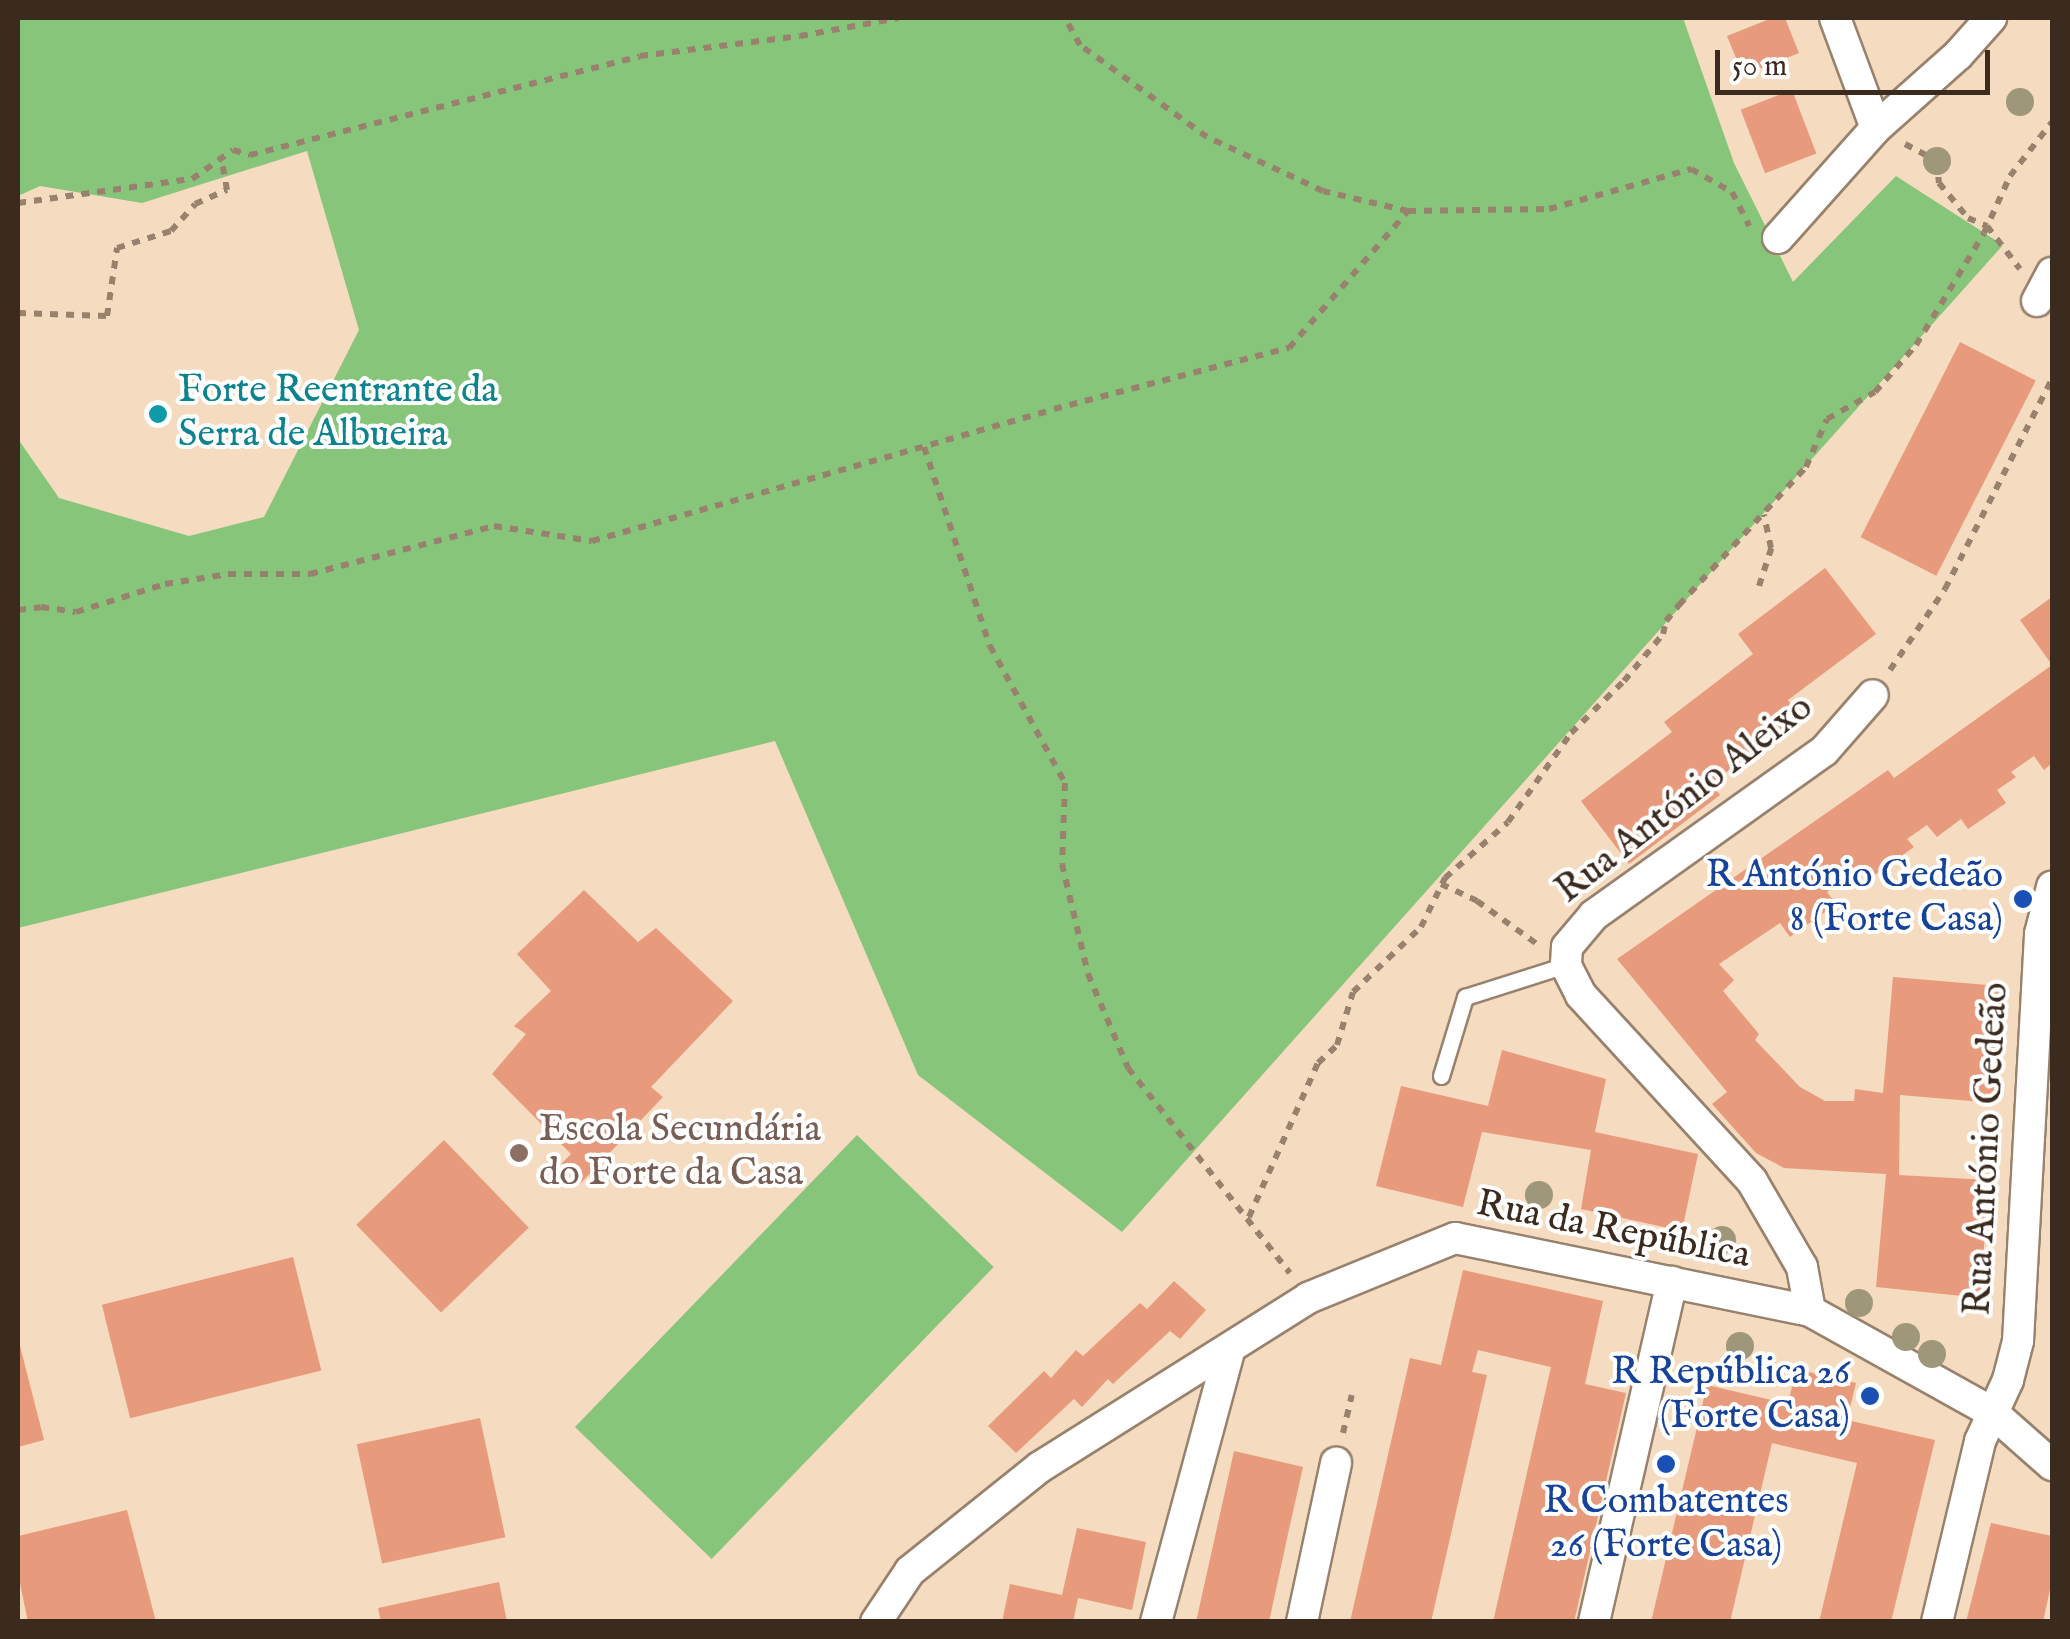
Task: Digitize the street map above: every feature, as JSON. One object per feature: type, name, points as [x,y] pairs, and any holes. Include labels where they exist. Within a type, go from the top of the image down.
[{"type":"street","points":[[1836,18],[1876,128]]},
{"type":"street","points":[[1778,238],[1876,128],[1958,55],[1991,18]]},
{"type":"street","points":[[2037,301],[2052,274]]},
{"type":"street","name":"Rua António Aleixo","points":[[1810,1311],[1802,1267],[1752,1181],[1581,995],[1566,965],[1567,946],[1594,915],[1824,751],[1873,695]]},
{"type":"street","name":"Rua António Gedeão","points":[[1937,1622],[1980,1441],[2018,1341],[2040,934],[2052,887]]},
{"type":"street","name":"Rua da República","points":[[876,1622],[910,1571],[1040,1466],[1308,1298],[1455,1238],[1810,1311],[1993,1413],[2052,1464]]},
{"type":"street","points":[[1594,1622],[1672,1282]]},
{"type":"street","points":[[1156,1622],[1229,1351]]},
{"type":"street","points":[[1302,1622],[1336,1463]]},
{"type":"lane","points":[[1441,1076],[1465,996],[1566,965]]},
{"type":"path","points":[[18,203],[192,179],[233,150],[250,154],[640,56],[800,36],[898,18]]},
{"type":"path","points":[[1064,18],[1080,45],[1207,138],[1323,191],[1408,211],[1548,209],[1691,169],[1732,192],[1754,237],[1778,238]]},
{"type":"path","points":[[1249,1216],[1318,1063],[1337,1045],[1353,992],[1421,927],[1441,884],[1508,822],[1571,732],[1624,681],[1663,634],[1666,621],[1806,467],[1822,440],[1827,419],[1874,392],[1916,346],[1987,226],[2010,176],[2052,122]]},
{"type":"path","points":[[1876,128],[1936,161],[1939,183],[1968,218],[1987,226],[2015,260],[2037,301]]},
{"type":"path","points":[[18,313],[107,316],[118,248],[171,231],[195,204],[227,190],[221,156]]},
{"type":"path","points":[[18,610],[41,607],[76,612],[165,584],[228,574],[310,574],[494,526],[592,541],[1289,348],[1408,211]]},
{"type":"path","points":[[1873,695],[1944,589],[2052,379]]},
{"type":"path","points":[[924,446],[990,646],[1065,782],[1062,864],[1088,974],[1128,1068],[1249,1216],[1308,1298]]},
{"type":"path","points":[[1759,586],[1771,548],[1764,515]]},
{"type":"path","points":[[1441,884],[1476,901],[1566,965]]},
{"type":"green space","points":[[18,18],[1683,18],[1734,163],[1793,282],[1896,176],[2003,245],[1122,1232],[918,1075],[775,741],[18,928],[18,439],[59,498],[189,536],[264,517],[359,330],[307,151],[142,203],[40,186],[18,196]]},
{"type":"green space","points":[[857,1135],[994,1267],[712,1559],[575,1427]]},
{"type":"building","points":[[1772,18],[1785,18],[1799,53],[1743,75],[1727,36]]},
{"type":"building","points":[[1792,90],[1816,153],[1765,173],[1741,110]]},
{"type":"building","points":[[1960,342],[2036,381],[1936,576],[1861,537]]},
{"type":"building","points":[[1825,568],[1876,634],[1788,700],[1800,717],[1711,784],[1720,795],[1629,864],[1581,801],[1672,732],[1664,722],[1753,654],[1738,634]]},
{"type":"building","points":[[2052,597],[2052,665],[2020,620]]},
{"type":"building","points":[[2052,665],[2052,763],[2044,770],[2034,756],[2011,772],[2016,777],[1997,790],[2006,803],[1968,829],[1961,819],[1937,837],[1927,825],[1907,839],[1914,847],[1869,879],[1861,867],[1827,892],[1836,904],[1790,937],[1780,923],[1719,964],[1734,980],[1723,991],[1759,1034],[1755,1040],[1800,1087],[1825,1101],[1854,1101],[1855,1089],[1883,1093],[1893,977],[1999,986],[1994,1103],[1900,1095],[1899,1175],[1988,1180],[1981,1298],[1876,1287],[1886,1174],[1784,1168],[1756,1153],[1712,1104],[1727,1092],[1617,959],[1888,770],[1894,778]]},
{"type":"building","points":[[584,890],[638,942],[656,928],[733,1001],[651,1087],[663,1097],[580,1184],[562,1163],[571,1154],[492,1074],[526,1034],[514,1026],[551,991],[517,954]]},
{"type":"building","points":[[1502,1050],[1606,1079],[1595,1132],[1698,1154],[1682,1231],[1581,1209],[1591,1150],[1482,1132],[1463,1207],[1376,1186],[1401,1086],[1488,1106]]},
{"type":"building","points":[[444,1140],[529,1228],[441,1313],[356,1225]]},
{"type":"building","points":[[293,1257],[321,1371],[130,1418],[102,1305]]},
{"type":"building","points":[[1463,1270],[1603,1301],[1585,1384],[1626,1393],[1574,1622],[1493,1622],[1551,1367],[1478,1350],[1472,1372],[1487,1375],[1431,1622],[1350,1622],[1410,1358],[1441,1365]]},
{"type":"building","points":[[1174,1281],[1206,1310],[1180,1339],[1170,1331],[1113,1384],[1108,1379],[1082,1407],[1074,1399],[1016,1453],[988,1426],[1044,1371],[1051,1378],[1076,1350],[1083,1356],[1140,1303],[1147,1309]]},
{"type":"building","points":[[18,1338],[44,1440],[18,1447]]},
{"type":"building","points":[[1796,1369],[1856,1383],[1847,1420],[1935,1440],[1891,1622],[1819,1622],[1857,1463],[1772,1443],[1730,1622],[1651,1622],[1707,1385],[1788,1404]]},
{"type":"building","points":[[480,1418],[505,1537],[382,1564],[357,1444]]},
{"type":"building","points":[[1234,1451],[1303,1467],[1269,1622],[1196,1622]]},
{"type":"building","points":[[127,1510],[156,1622],[28,1622],[18,1574],[18,1536]]},
{"type":"building","points":[[1991,1523],[2052,1536],[2052,1580],[2043,1622],[1966,1622]]},
{"type":"building","points":[[1077,1528],[1146,1542],[1132,1610],[1078,1598],[1073,1622],[1002,1622],[1010,1584],[1062,1595]]},
{"type":"building","points":[[499,1582],[507,1622],[381,1622],[378,1608]]},
{"type":"place","name":"Forte Reentrante da Serra de Albueira","points":[[158,414]]},
{"type":"place","name":"R António Gedeão 8 (Forte Casa)","points":[[2023,899]]},
{"type":"place","name":"Escola Secundária do Forte da Casa","points":[[519,1153]]},
{"type":"place","name":"R República 26 (Forte Casa)","points":[[1870,1396]]},
{"type":"place","name":"R Combatentes 26 (Forte Casa)","points":[[1666,1464]]}]
